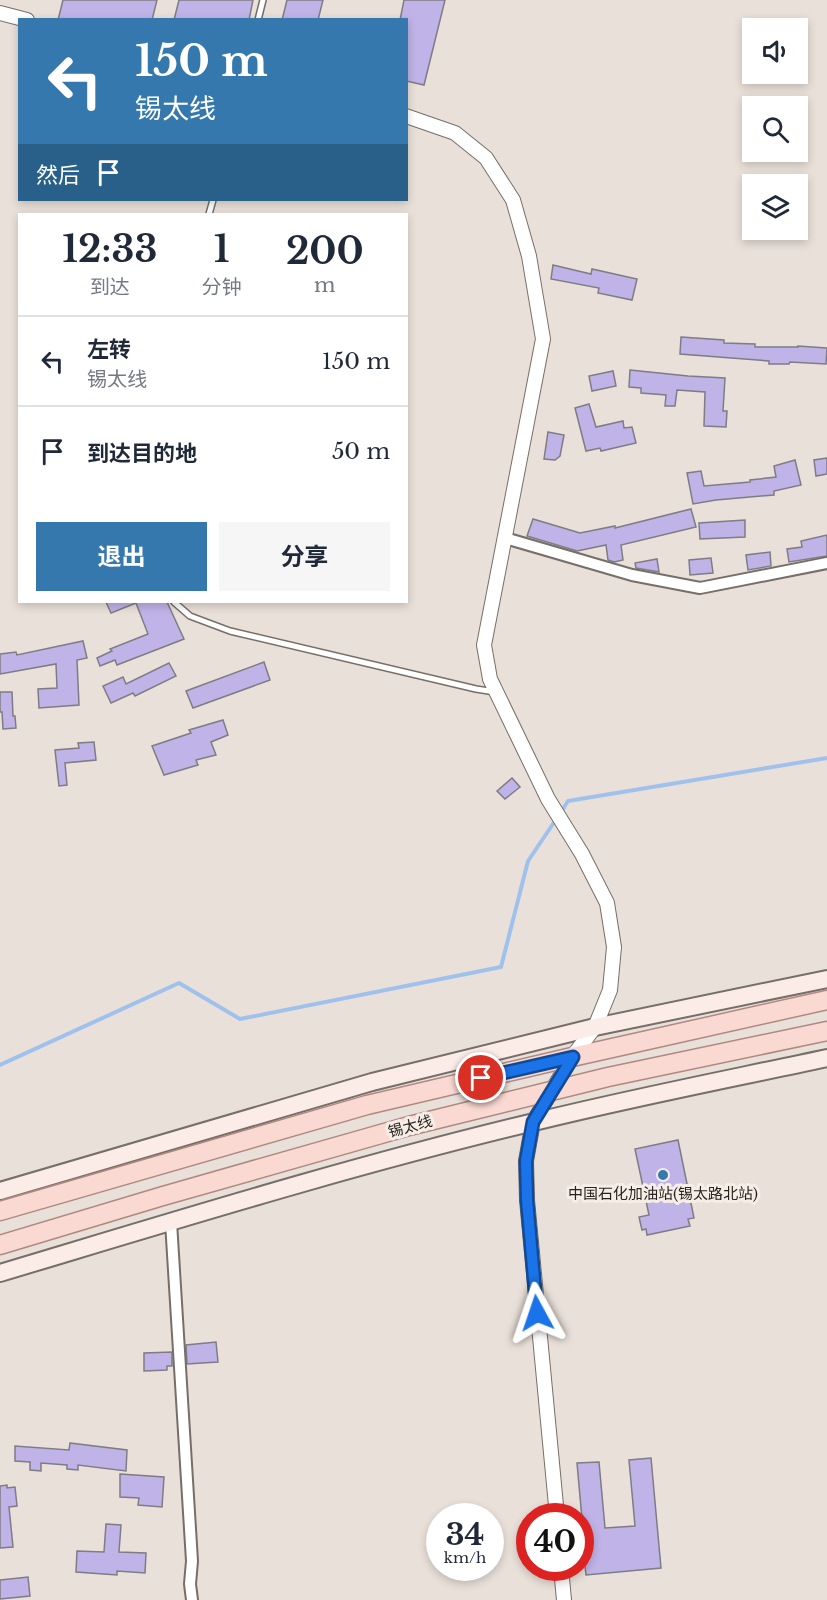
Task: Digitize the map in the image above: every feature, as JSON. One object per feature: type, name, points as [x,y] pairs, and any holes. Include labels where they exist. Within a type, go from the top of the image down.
[{"type":"main road","points":[[0,1191],[372,1082],[595,1027],[827,979]]},
{"type":"main road","name":"锡太线","points":[[0,1211],[367,1105],[827,1000]]},
{"type":"main road","name":"锡太线","points":[[0,1245],[409,1126],[608,1077],[827,1031]]},
{"type":"main road","points":[[0,1273],[416,1152],[533,1122],[827,1058]]},
{"type":"street","points":[[0,13],[19,18]]},
{"type":"street","points":[[408,117],[455,133],[486,158],[513,200],[529,256],[543,339],[484,645],[490,679],[548,799],[582,854],[608,903],[614,947],[610,990],[595,1027],[573,1057],[533,1122],[526,1161],[527,1200],[555,1503]]},
{"type":"street","points":[[505,538],[632,575],[700,588],[827,563]]},
{"type":"street","points":[[171,1222],[192,1561],[190,1584],[192,1600]]},
{"type":"street","points":[[562,1581],[564,1600]]},
{"type":"lane","points":[[258,18],[263,0]]},
{"type":"lane","points":[[175,603],[190,616],[230,631],[497,692]]},
{"type":"building","points":[[63,0],[157,0],[152,18],[58,18]]},
{"type":"building","points":[[179,0],[253,0],[249,18],[174,18]]},
{"type":"building","points":[[287,0],[323,0],[318,18],[282,18]]},
{"type":"building","points":[[404,0],[445,0],[424,85],[408,81],[408,18],[400,18]]},
{"type":"building","points":[[553,265],[591,274],[592,269],[637,279],[632,300],[598,293],[599,288],[551,279]]},
{"type":"building","points":[[681,337],[724,340],[724,343],[755,344],[755,347],[827,348],[826,364],[790,362],[789,364],[769,364],[769,361],[680,354]]},
{"type":"building","points":[[630,370],[725,378],[723,411],[727,411],[726,427],[704,426],[705,392],[677,390],[675,406],[665,406],[666,395],[641,393],[641,388],[629,387]]},
{"type":"building","points":[[613,371],[616,386],[592,391],[589,376]]},
{"type":"building","points":[[589,404],[596,427],[623,421],[624,428],[632,427],[636,443],[601,451],[600,448],[586,451],[575,408]]},
{"type":"building","points":[[548,432],[564,435],[560,456],[555,460],[544,459]]},
{"type":"building","points":[[827,458],[827,474],[816,476],[814,460]]},
{"type":"building","points":[[795,460],[801,485],[774,491],[774,495],[693,504],[687,473],[701,471],[704,486],[750,482],[750,480],[776,477],[774,466]]},
{"type":"building","points":[[691,509],[696,527],[621,545],[623,560],[614,562],[608,560],[606,545],[577,551],[527,536],[533,519],[580,533],[615,526],[615,528]]},
{"type":"building","points":[[745,520],[745,537],[700,539],[699,523]]},
{"type":"building","points":[[827,535],[827,556],[789,562],[787,549],[802,547],[801,541]]},
{"type":"building","points":[[770,552],[771,566],[748,570],[746,555]]},
{"type":"building","points":[[711,558],[713,573],[690,575],[689,560]]},
{"type":"building","points":[[657,559],[659,572],[636,568],[635,563]]},
{"type":"building","points":[[106,603],[136,603],[111,613]]},
{"type":"building","points":[[136,603],[167,603],[184,639],[117,665],[115,660],[100,666],[97,658],[112,651],[110,649],[148,634]]},
{"type":"building","points":[[83,641],[87,658],[77,660],[79,705],[39,708],[38,689],[57,688],[56,664],[0,674],[0,654],[16,652],[17,655]]},
{"type":"building","points":[[264,662],[270,680],[193,708],[186,691]]},
{"type":"building","points":[[169,663],[176,676],[135,696],[133,693],[111,703],[103,686],[123,677],[126,684]]},
{"type":"building","points":[[0,692],[12,692],[16,728],[3,729]]},
{"type":"building","points":[[223,720],[228,735],[211,742],[216,755],[196,760],[198,765],[164,775],[152,746],[191,733],[189,730]]},
{"type":"building","points":[[94,742],[96,760],[65,763],[67,785],[59,786],[55,750],[79,748],[78,743]]},
{"type":"building","points":[[512,778],[520,787],[505,799],[497,791]]},
{"type":"building","name":"中国石化加油站(锡太路北站)","points":[[678,1140],[694,1218],[688,1219],[690,1226],[647,1235],[646,1229],[642,1230],[639,1217],[649,1215],[635,1149]]},
{"type":"building","points":[[216,1342],[218,1362],[187,1364],[186,1345]]},
{"type":"building","points":[[172,1352],[172,1366],[167,1366],[167,1370],[144,1371],[144,1353]]},
{"type":"building","points":[[70,1443],[127,1450],[126,1471],[78,1465],[78,1470],[67,1469],[67,1465],[41,1463],[41,1471],[30,1470],[30,1462],[15,1461],[15,1446],[69,1450]]},
{"type":"building","points":[[651,1458],[661,1568],[594,1574],[594,1503],[581,1503],[577,1463],[599,1462],[605,1528],[635,1526],[629,1460]]},
{"type":"building","points":[[120,1474],[164,1477],[162,1507],[138,1505],[139,1498],[120,1497]]},
{"type":"building","points":[[7,1485],[7,1488],[15,1487],[17,1506],[9,1507],[13,1547],[0,1548],[0,1486]]},
{"type":"building","points":[[106,1524],[121,1525],[119,1552],[146,1553],[145,1573],[117,1571],[117,1575],[76,1572],[77,1551],[104,1552]]},
{"type":"building","points":[[28,1577],[30,1596],[0,1599],[0,1580]]},
{"type":"waterway","points":[[561,812],[568,801],[827,758]]},
{"type":"waterway","points":[[0,1065],[179,983],[240,1019],[501,967],[528,861],[557,818]]},
{"type":"place","name":"中国石化加油站(锡太路北站)","points":[[663,1175]]},
{"type":"route","points":[[481,1078],[573,1057],[533,1122],[526,1161],[527,1200],[537,1313]]}]
